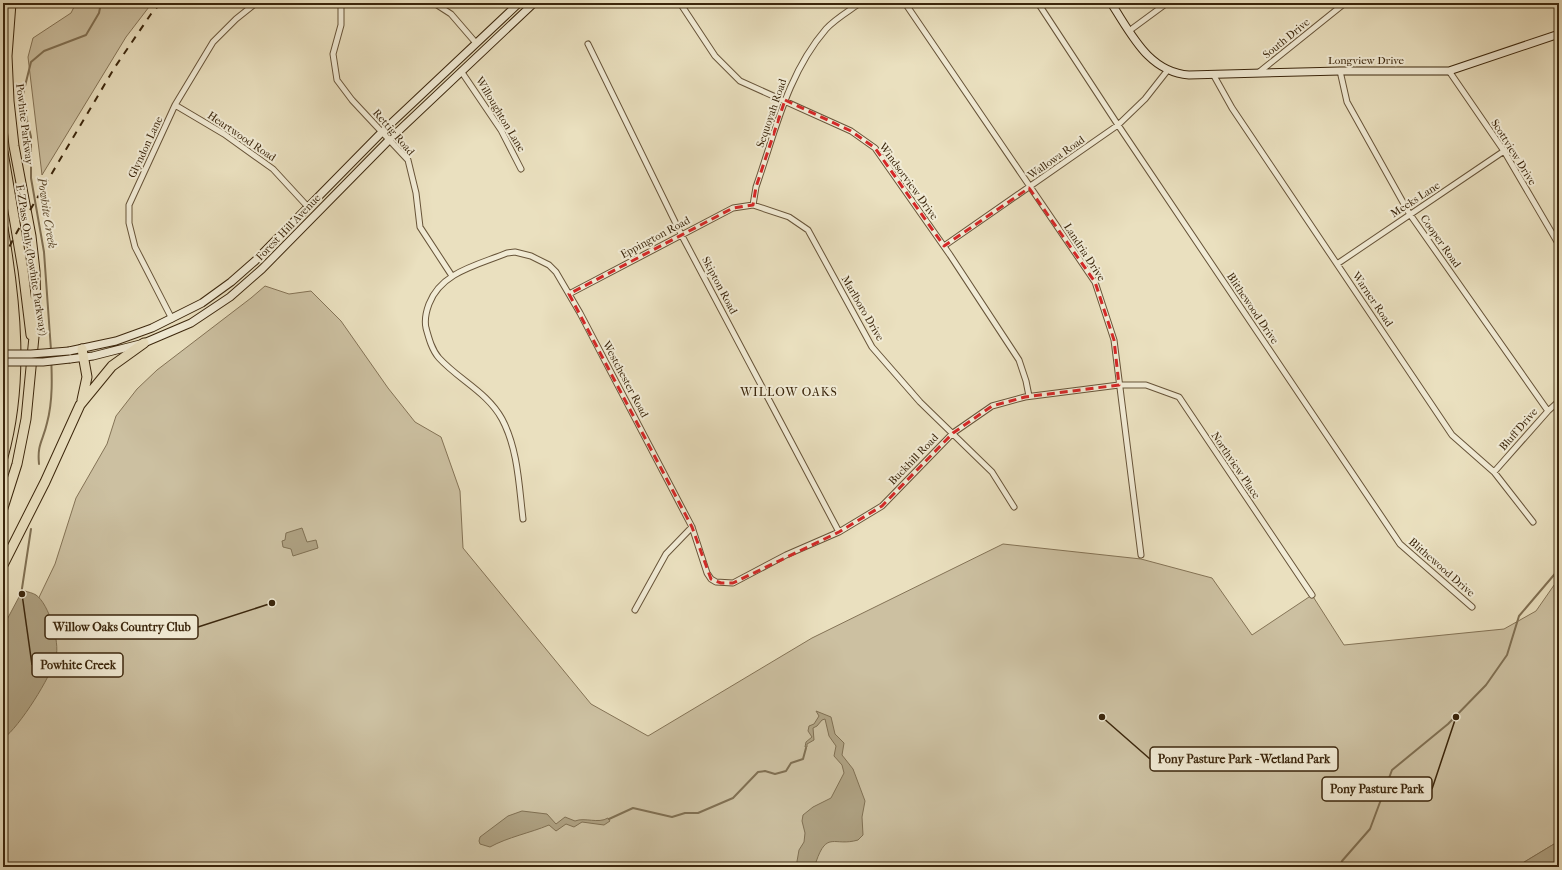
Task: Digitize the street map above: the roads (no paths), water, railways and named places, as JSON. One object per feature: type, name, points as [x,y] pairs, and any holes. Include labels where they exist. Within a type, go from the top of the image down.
[{"type":"highway","name":"Powhite Parkway","points":[[3,508],[22,441],[36,311],[34,259],[12,135],[8,90],[8,36],[11,3]]},
{"type":"highway","name":"E-ZPass Only (Powhite Parkway)","points":[[3,152],[23,270],[33,348]]},
{"type":"highway","points":[[3,228],[12,286],[16,343],[15,389],[3,456]]},
{"type":"highway","points":[[3,284],[7,306],[8,339],[3,456]]},
{"type":"highway","points":[[80,405],[112,366],[144,343]]},
{"type":"highway","points":[[3,565],[45,482],[80,405],[87,377],[83,354]]},
{"type":"main road","name":"Forest Hill Avenue","points":[[3,362],[43,362],[70,359],[172,319],[202,303],[231,282],[255,261],[383,131],[519,3]]},
{"type":"main road","name":"Forest Hill Avenue","points":[[3,354],[31,354],[69,351],[83,354],[144,343],[191,323],[242,288],[271,261],[390,139],[534,3]]},
{"type":"main road","points":[[1110,3],[1151,60],[1167,70]]},
{"type":"main road","name":"Longview Drive","points":[[1167,70],[1181,74],[1340,71],[1449,71],[1559,34]]},
{"type":"street","name":"Glyndon Lane","points":[[172,319],[135,247],[129,223],[129,205],[176,105],[213,42],[236,19],[256,3]]},
{"type":"street","name":"Rettig Road","points":[[341,3],[341,25],[333,54],[337,80],[352,100],[383,131],[408,160],[416,193],[420,227],[452,276]]},
{"type":"street","points":[[434,3],[451,14],[476,43]]},
{"type":"street","name":"Sequoyah Road","points":[[753,205],[756,187],[785,100],[804,59],[827,28],[860,3]]},
{"type":"street","name":"Landria Drive","points":[[905,3],[1095,282],[1114,340],[1141,555]]},
{"type":"street","name":"Blithewood Drive","points":[[1038,3],[1118,125],[1400,544],[1472,607]]},
{"type":"street","points":[[1129,31],[1167,3]]},
{"type":"street","name":"South Drive","points":[[1258,73],[1345,3]]},
{"type":"street","name":"Windsorview Drive","points":[[681,4],[715,56],[740,80],[851,131],[875,148],[944,246],[1019,360],[1029,396]]},
{"type":"street","name":"Skipton Road","points":[[588,44],[681,234],[839,532]]},
{"type":"street","name":"Wallowa Road","points":[[944,246],[976,222],[1030,188],[1118,125],[1145,99],[1167,70]]},
{"type":"street","name":"Willoughton Lane","points":[[462,71],[489,110],[521,169]]},
{"type":"street","name":"Cooper Road","points":[[1340,71],[1347,102],[1410,213],[1548,410]]},
{"type":"street","name":"Scottview Drive","points":[[1449,71],[1504,151],[1559,245]]},
{"type":"street","name":"Warner Road","points":[[1213,74],[1232,108],[1452,435],[1494,472],[1533,522]]},
{"type":"street","name":"Heartwood Road","points":[[176,105],[224,134],[273,169],[308,207]]},
{"type":"street","name":"Meeks Lane","points":[[1338,264],[1410,213],[1504,151]]},
{"type":"street","name":"Eppington Road","points":[[569,294],[733,208],[753,205]]},
{"type":"street","name":"Marlboro Drive","points":[[753,205],[789,217],[808,230],[872,346],[920,402],[992,472],[1014,507]]},
{"type":"street","name":"Westchester Road","points":[[523,519],[516,462],[513,448],[502,419],[482,394],[439,358],[428,336],[425,315],[428,305],[436,290],[452,276],[507,253],[515,252],[531,256],[549,266],[556,272],[692,527],[707,573],[711,579],[721,583],[733,583]]},
{"type":"street","name":"Buckhill Road","points":[[733,583],[786,555],[839,532],[882,506],[953,433],[992,406],[1029,396],[1119,385]]},
{"type":"street","name":"Northview Place","points":[[1119,385],[1146,385],[1179,397],[1312,596]]},
{"type":"street","name":"Bluff Drive","points":[[1494,472],[1548,410],[1559,401]]},
{"type":"street","points":[[635,610],[666,554],[692,527]]},
{"type":"waterway","name":"Powhite Creek","points":[[51,350],[44,252],[31,178],[31,137],[24,107],[23,94],[31,62],[44,51],[86,35],[99,13],[101,3]]},
{"type":"waterway","name":"Powhite Creek","points":[[39,464],[40,447],[49,415],[51,397],[51,354]]},
{"type":"waterway","name":"Powhite Creek","points":[[21,595],[31,529]]},
{"type":"waterway","points":[[1340,867],[1342,861],[1370,829],[1392,770],[1448,724],[1486,685],[1507,655],[1519,616],[1559,569]]},
{"type":"waterway","points":[[609,819],[633,808],[672,817],[685,813],[698,813],[733,798],[758,772],[765,771],[775,774],[786,771],[791,763],[803,759],[806,748]]},
{"type":"railway","points":[[3,259],[17,232],[115,67],[151,14],[161,3]]},
{"type":"place","name":"Powhite Creek","points":[[22,594]]},
{"type":"place","name":"Willow Oaks Country Club","points":[[272,603]]},
{"type":"place","name":"Pony Pasture Park - Wetland Park","points":[[1102,717]]},
{"type":"place","name":"Pony Pasture Park","points":[[1456,717]]},
{"type":"district","name":"WILLOW OAKS","points":[[789,392]]}]
